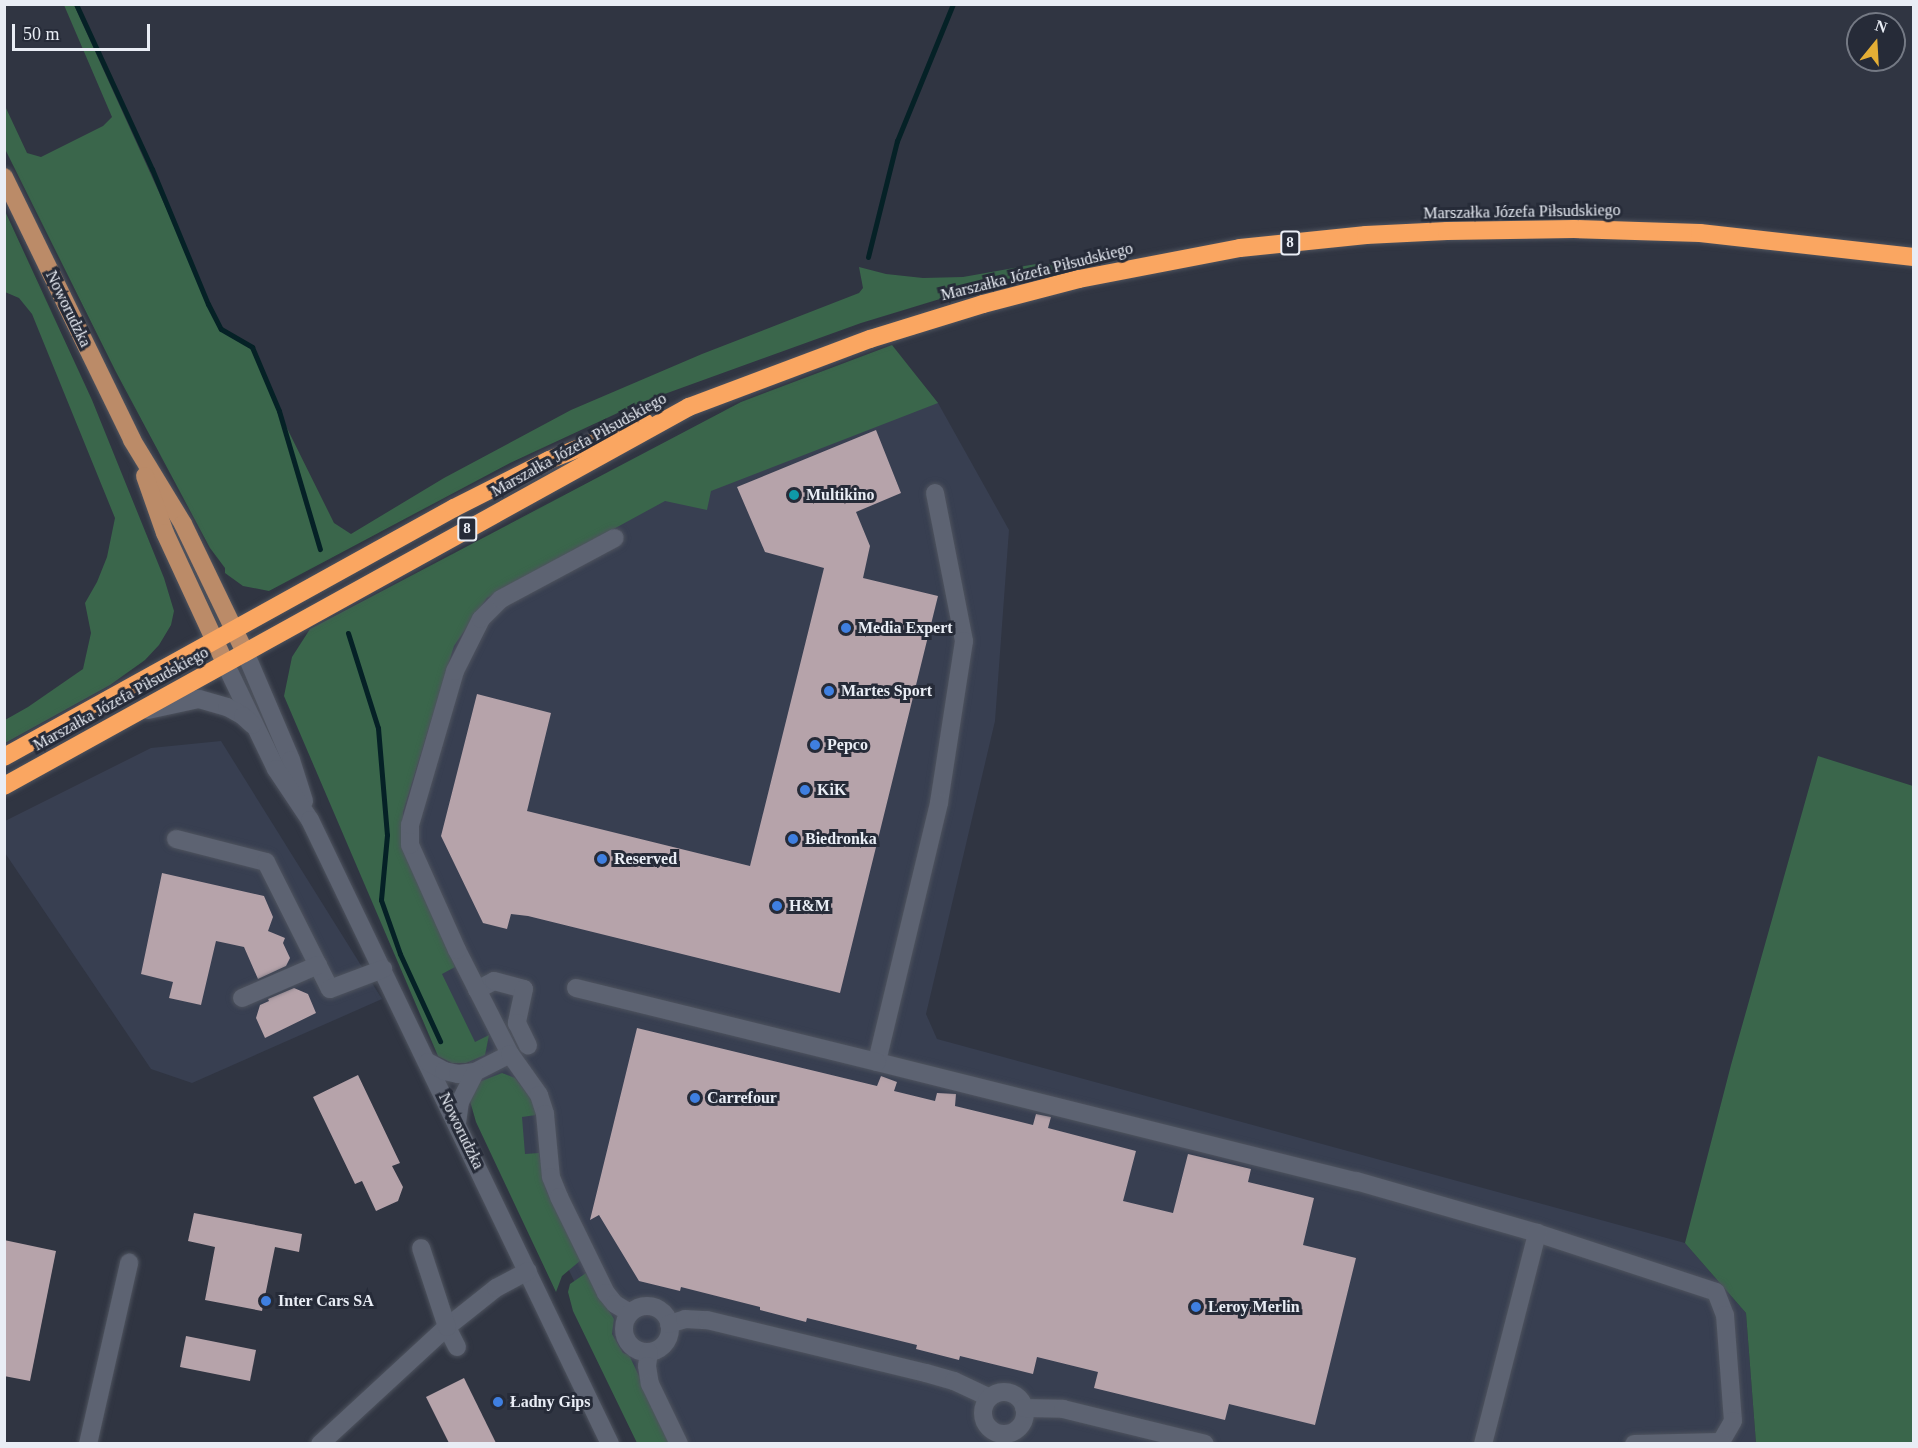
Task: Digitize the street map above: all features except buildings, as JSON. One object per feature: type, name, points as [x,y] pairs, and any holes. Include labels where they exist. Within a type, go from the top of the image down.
[{"type":"highway","name":"Marszałka Józefa Piłsudskiego","points":[[234,629],[444,514],[549,460],[616,432],[870,339],[982,304],[1079,279],[1240,248],[1366,235],[1517,228],[1756,238],[1914,257]]},
{"type":"highway","name":"Marszałka Józefa Piłsudskiego","points":[[245,652],[689,407]]},
{"type":"highway","name":"8","points":[[214,640],[234,629]]},
{"type":"highway","name":"Marszałka Józefa Piłsudskiego","points":[[4,757],[214,640]]},
{"type":"highway","name":"8","points":[[225,663],[245,652]]},
{"type":"highway","name":"Marszałka Józefa Piłsudskiego","points":[[4,786],[225,663]]},
{"type":"main road","name":"Noworudzka","points":[[4,177],[132,440],[183,524],[245,652]]},
{"type":"main road","name":"Noworudzka","points":[[132,440],[165,533],[225,663]]},
{"type":"street","points":[[876,1062],[939,803],[964,641],[935,493]]},
{"type":"street","points":[[615,538],[491,606],[481,619],[455,671],[410,825],[410,845],[477,990],[510,1054],[539,1095],[545,1114],[551,1177],[559,1197],[606,1293],[615,1304],[630,1313]]},
{"type":"street","name":"Noworudzka","points":[[245,652],[291,760],[310,820]]},
{"type":"street","name":"Noworudzka","points":[[225,663],[276,769],[310,820],[610,1443]]},
{"type":"street","points":[[137,712],[199,699],[227,708],[243,716],[254,726]]},
{"type":"street","points":[[176,839],[266,862],[330,989],[383,969]]},
{"type":"street","points":[[242,998],[318,965]]},
{"type":"street","points":[[477,990],[494,981],[524,989],[517,1023],[528,1046]]},
{"type":"street","points":[[576,988],[1356,1181],[1537,1233],[1716,1292],[1725,1315],[1733,1421],[1721,1442],[1634,1443]]},
{"type":"street","points":[[428,1062],[444,1071],[458,1074],[475,1072],[510,1054]]},
{"type":"street","points":[[457,1123],[460,1102],[475,1072]]},
{"type":"street","points":[[1483,1443],[1537,1233]]},
{"type":"street","points":[[422,1248],[447,1327],[457,1347]]},
{"type":"street","points":[[88,1443],[129,1263]]},
{"type":"street","points":[[320,1443],[447,1327],[496,1288],[528,1271]]},
{"type":"street","points":[[650,1306],[660,1310],[669,1324],[669,1334],[665,1343],[649,1352],[638,1350],[626,1339],[625,1323],[630,1313],[639,1307],[650,1306]]},
{"type":"street","points":[[669,1324],[685,1319],[707,1320],[926,1373],[954,1381],[989,1397],[1007,1392],[1018,1397],[1024,1408],[1023,1419],[1018,1427],[998,1438],[984,1418],[984,1405],[989,1397]]},
{"type":"street","points":[[649,1352],[647,1366],[650,1384],[679,1443]]},
{"type":"street","points":[[1024,1408],[1063,1409],[1205,1443]]},
{"type":"shaded area","points":[[916,376],[938,403],[1009,530],[995,721],[926,1014],[937,1039],[1685,1243],[1746,1313],[1756,1443],[652,1443],[394,906],[392,826],[442,596]]},
{"type":"shaded area","points":[[221,741],[382,999],[192,1083],[151,1069],[5,853],[5,821],[151,748]]},
{"type":"green space","points":[[64,5],[74,5],[221,329],[252,347],[279,412],[334,523],[351,534],[444,478],[571,410],[702,354],[859,293],[863,288],[859,267],[886,274],[923,278],[963,277],[1036,264],[1052,264],[1060,268],[953,295],[861,323],[637,404],[510,463],[269,591],[243,586],[225,573],[225,568],[210,548],[116,372],[5,149],[5,106],[27,153],[41,157],[103,126],[112,117]]},
{"type":"green space","points":[[5,211],[92,400],[164,578],[174,611],[171,625],[159,645],[145,660],[110,685],[5,743],[5,720],[83,669],[91,633],[85,603],[107,557],[115,518],[32,314],[19,298],[5,292]]},
{"type":"green space","points":[[892,345],[938,403],[711,491],[707,510],[665,501],[487,598],[454,646],[403,812],[403,834],[455,967],[442,974],[475,1042],[489,1035],[485,1055],[466,1063],[452,1063],[438,1056],[284,696],[292,657],[310,629],[741,402]]},
{"type":"green space","points":[[1818,756],[1913,786],[1913,1443],[1756,1443],[1746,1313],[1685,1243],[1731,1065]]},
{"type":"green space","points":[[502,1073],[515,1078],[533,1101],[536,1115],[522,1117],[525,1154],[539,1153],[546,1190],[581,1260],[562,1276],[556,1292],[476,1122],[470,1101],[479,1082]]},
{"type":"green space","points":[[586,1273],[614,1319],[612,1334],[623,1353],[629,1355],[671,1443],[637,1443],[573,1311],[568,1292],[570,1284]]},
{"type":"waterway","points":[[76,4],[152,169],[208,304],[221,329],[252,347],[279,411],[320,549]]},
{"type":"waterway","points":[[868,257],[897,141],[953,4]]},
{"type":"waterway","points":[[348,633],[378,728],[387,835],[381,900],[400,954],[440,1041]]},
{"type":"place","name":"Multikino","points":[[794,495]]},
{"type":"place","name":"Media Expert","points":[[846,628]]},
{"type":"place","name":"Martes Sport","points":[[829,691]]},
{"type":"place","name":"Pepco","points":[[815,745]]},
{"type":"place","name":"KiK","points":[[805,790]]},
{"type":"place","name":"Biedronka","points":[[793,839]]},
{"type":"place","name":"Reserved","points":[[602,859]]},
{"type":"place","name":"H&M","points":[[777,906]]},
{"type":"place","name":"Carrefour","points":[[695,1098]]},
{"type":"place","name":"Inter Cars SA","points":[[266,1301]]},
{"type":"place","name":"Leroy Merlin","points":[[1196,1307]]},
{"type":"place","name":"Ładny Gips","points":[[498,1402]]}]
